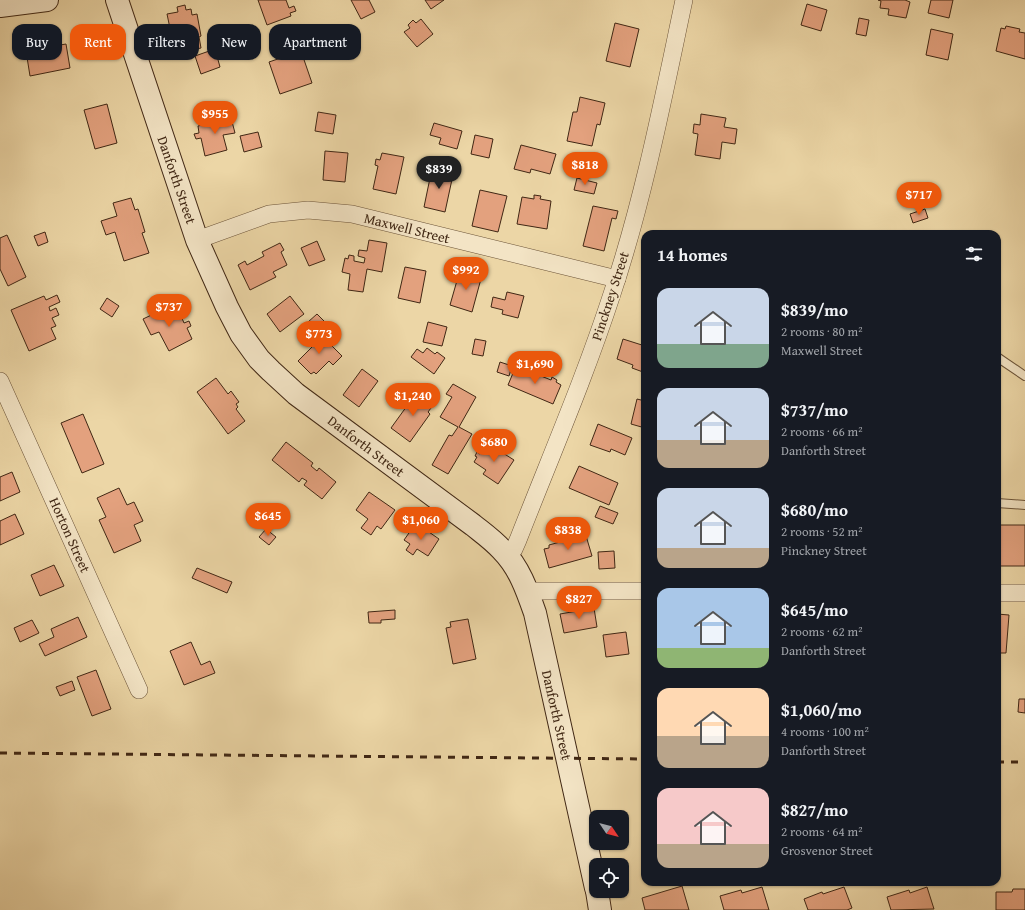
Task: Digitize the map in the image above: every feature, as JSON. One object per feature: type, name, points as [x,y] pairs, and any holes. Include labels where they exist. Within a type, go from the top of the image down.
[{"type":"street","points":[[0,6],[47,0]]},
{"type":"street","name":"Danforth Street","points":[[117,0],[197,240],[233,320],[250,346],[271,371],[296,394],[473,525],[495,543],[508,557],[519,573],[535,613],[589,858]]},
{"type":"street","name":"Pinckney Street","points":[[508,557],[514,549],[596,340],[617,279],[631,232],[648,164],[684,0]]},
{"type":"street","name":"Maxwell Street","points":[[197,240],[269,214],[301,210],[323,211],[352,214],[617,279]]},
{"type":"street","name":"Horton Street","points":[[0,381],[139,690]]},
{"type":"street","points":[[527,591],[641,591]]},
{"type":"street","points":[[1001,593],[1025,593]]},
{"type":"street","name":"Danforth Street","points":[[598,898],[600,910]]},
{"type":"lane","points":[[1001,360],[1025,376]]},
{"type":"lane","points":[[1001,503],[1025,505]]},
{"type":"building","points":[[258,0],[286,0],[289,8],[294,6],[296,11],[290,13],[291,16],[267,25]]},
{"type":"building","points":[[351,0],[369,0],[375,12],[361,19]]},
{"type":"building","points":[[425,0],[444,0],[431,9]]},
{"type":"building","points":[[878,0],[905,0],[910,2],[906,18],[888,15],[889,9],[880,8],[881,1]]},
{"type":"building","points":[[931,0],[953,0],[949,18],[928,13]]},
{"type":"building","points":[[807,4],[827,10],[821,31],[801,25]]},
{"type":"building","points":[[185,5],[186,10],[191,9],[192,15],[197,14],[199,24],[169,24],[167,14],[178,12],[177,7]]},
{"type":"building","points":[[859,18],[869,20],[866,36],[856,34]]},
{"type":"building","points":[[421,19],[433,34],[417,47],[404,32],[410,28],[408,25],[413,20],[416,23]]},
{"type":"building","points":[[615,23],[639,29],[630,67],[606,61]]},
{"type":"building","points":[[199,25],[201,36],[199,37]]},
{"type":"building","points":[[1006,26],[1020,29],[1019,32],[1025,33],[1025,59],[996,51],[1001,28],[1005,29]]},
{"type":"building","points":[[931,29],[953,34],[948,60],[926,55]]},
{"type":"building","points":[[199,37],[201,48],[199,48]]},
{"type":"building","points":[[66,44],[70,68],[30,76],[27,60],[62,60],[62,45]]},
{"type":"building","points":[[207,52],[207,60],[218,60],[220,67],[201,74],[196,60],[199,60],[199,55]]},
{"type":"building","points":[[275,60],[304,60],[312,83],[280,94],[269,62]]},
{"type":"building","points":[[580,97],[605,103],[600,125],[597,124],[592,146],[567,141],[573,112],[577,112]]},
{"type":"building","points":[[107,104],[117,143],[95,149],[84,110]]},
{"type":"building","points":[[318,112],[336,115],[333,134],[315,131]]},
{"type":"building","points":[[230,114],[235,133],[223,135],[227,150],[205,156],[201,138],[196,139],[194,134],[199,133],[198,126],[218,121],[217,117]]},
{"type":"building","points":[[701,114],[726,118],[724,127],[737,129],[735,144],[722,142],[720,159],[695,155],[698,134],[693,133],[694,124],[700,125]]},
{"type":"building","points":[[434,123],[462,131],[457,149],[439,144],[441,138],[430,135]]},
{"type":"building","points":[[258,132],[262,147],[244,152],[240,136]]},
{"type":"building","points":[[475,135],[493,139],[489,158],[471,154]]},
{"type":"building","points":[[521,145],[556,154],[550,174],[531,169],[530,173],[514,169]]},
{"type":"building","points":[[325,151],[348,153],[345,182],[323,180]]},
{"type":"building","points":[[382,153],[404,157],[396,194],[373,189],[378,166],[375,165],[376,159],[380,160]]},
{"type":"building","points":[[439,166],[454,170],[445,212],[424,207],[430,178],[436,180]]},
{"type":"building","points":[[577,178],[597,183],[594,194],[574,190]]},
{"type":"building","points":[[480,190],[507,196],[498,232],[472,226]]},
{"type":"building","points":[[534,195],[541,196],[540,199],[551,201],[547,229],[517,224],[522,197],[534,199]]},
{"type":"building","points":[[131,198],[135,210],[138,209],[145,232],[142,233],[149,253],[124,261],[115,232],[106,235],[101,221],[117,216],[113,203]]},
{"type":"building","points":[[593,206],[618,211],[616,219],[612,218],[604,251],[583,246]]},
{"type":"building","points":[[925,209],[928,218],[913,223],[910,214]]},
{"type":"building","points":[[45,232],[48,242],[38,246],[34,236]]},
{"type":"building","points":[[7,235],[26,277],[8,286],[0,269],[0,238]]},
{"type":"building","points":[[369,240],[387,243],[382,272],[367,269],[363,292],[348,290],[350,274],[342,272],[345,258],[348,259],[349,255],[354,256],[354,261],[364,263],[365,258],[358,256],[359,250],[367,251]]},
{"type":"building","points":[[317,241],[325,260],[309,266],[301,248]]},
{"type":"building","points":[[280,243],[284,250],[281,252],[287,265],[273,272],[276,277],[250,290],[238,265],[245,261],[247,265],[264,256],[262,252]]},
{"type":"building","points":[[405,267],[426,271],[420,303],[398,298]]},
{"type":"building","points":[[463,270],[482,275],[472,312],[450,305],[458,277],[461,278]]},
{"type":"building","points":[[507,292],[524,296],[518,318],[502,314],[503,310],[491,307],[493,297],[505,300]]},
{"type":"building","points":[[57,295],[60,302],[49,307],[50,311],[56,308],[59,315],[52,318],[56,326],[51,328],[56,339],[29,351],[11,310],[44,296],[46,300]]},
{"type":"building","points":[[290,296],[304,314],[280,332],[267,314]]},
{"type":"building","points":[[107,298],[119,306],[112,317],[100,309]]},
{"type":"building","points":[[178,309],[184,323],[189,321],[191,326],[187,328],[192,339],[169,351],[159,332],[151,335],[143,319],[162,310],[164,315]]},
{"type":"building","points":[[317,314],[327,324],[317,332],[308,322]]},
{"type":"building","points":[[428,322],[447,327],[442,346],[423,342]]},
{"type":"building","points":[[319,333],[342,356],[333,365],[329,361],[316,374],[314,372],[311,374],[298,361],[313,346],[309,342]]},
{"type":"building","points":[[475,339],[486,341],[483,356],[472,354]]},
{"type":"building","points":[[623,339],[641,345],[641,371],[632,368],[633,365],[617,359]]},
{"type":"building","points":[[427,348],[435,354],[437,352],[445,358],[434,374],[411,357],[417,349],[423,353]]},
{"type":"building","points":[[500,362],[512,366],[509,376],[497,372]]},
{"type":"building","points":[[516,366],[551,380],[552,377],[557,380],[556,382],[561,385],[553,404],[508,385]]},
{"type":"building","points":[[362,369],[378,381],[359,407],[343,395]]},
{"type":"building","points":[[216,378],[228,394],[231,391],[239,402],[236,404],[238,407],[236,409],[245,421],[228,434],[197,392]]},
{"type":"building","points":[[453,384],[476,397],[459,427],[472,434],[448,474],[432,465],[449,435],[452,436],[458,427],[440,417],[452,397],[446,394]]},
{"type":"building","points":[[417,392],[434,404],[428,412],[430,414],[410,442],[391,428]]},
{"type":"building","points":[[637,399],[641,400],[641,427],[631,424]]},
{"type":"building","points":[[83,414],[104,464],[82,473],[61,423]]},
{"type":"building","points":[[598,424],[632,438],[625,455],[611,449],[610,452],[590,445]]},
{"type":"building","points":[[286,442],[313,463],[311,466],[317,471],[319,468],[336,482],[322,499],[304,485],[307,481],[302,478],[299,482],[272,460]]},
{"type":"building","points":[[487,443],[514,460],[498,484],[483,474],[486,470],[474,462],[477,457],[475,456],[477,452],[480,454]]},
{"type":"building","points":[[579,466],[618,483],[609,505],[569,488]]},
{"type":"building","points":[[12,472],[20,492],[0,501],[0,477]]},
{"type":"building","points":[[119,488],[127,505],[134,502],[143,521],[134,525],[141,541],[114,553],[99,520],[106,517],[97,498]]},
{"type":"building","points":[[369,492],[395,510],[381,529],[377,526],[371,535],[361,528],[368,519],[356,510]]},
{"type":"building","points":[[600,506],[618,513],[613,524],[595,517]]},
{"type":"building","points":[[15,514],[24,534],[0,545],[0,521]]},
{"type":"building","points":[[416,523],[439,539],[428,556],[417,549],[413,555],[406,550],[410,544],[404,540]]},
{"type":"building","points":[[1001,525],[1025,525],[1025,566],[1001,566]]},
{"type":"building","points":[[266,529],[276,537],[269,545],[259,537]]},
{"type":"building","points":[[584,529],[592,556],[549,568],[544,549],[549,548],[549,545],[578,537],[576,531]]},
{"type":"building","points":[[614,551],[615,568],[599,569],[598,552]]},
{"type":"building","points":[[54,565],[64,586],[40,596],[31,575]]},
{"type":"building","points":[[197,568],[232,582],[227,593],[192,578]]},
{"type":"building","points":[[594,608],[597,627],[564,633],[560,614]]},
{"type":"building","points":[[395,610],[395,619],[381,620],[381,623],[369,623],[368,612]]},
{"type":"building","points":[[1001,614],[1009,615],[1006,653],[1001,653]]},
{"type":"building","points":[[78,617],[87,637],[45,656],[39,644],[54,637],[51,629]]},
{"type":"building","points":[[468,619],[476,659],[453,664],[446,628],[451,627],[450,622]]},
{"type":"building","points":[[32,620],[39,633],[20,642],[14,628]]},
{"type":"building","points":[[626,632],[629,654],[606,657],[603,635]]},
{"type":"building","points":[[191,642],[201,665],[210,661],[215,673],[184,685],[170,651]]},
{"type":"building","points":[[96,670],[111,709],[92,716],[77,677]]},
{"type":"building","points":[[72,681],[75,690],[60,696],[56,687]]},
{"type":"building","points":[[1019,699],[1025,699],[1025,713],[1018,712]]},
{"type":"building","points":[[682,886],[689,910],[645,910],[642,898]]},
{"type":"building","points":[[762,887],[769,910],[724,910],[720,896],[741,890],[742,893]]},
{"type":"building","points":[[844,887],[852,908],[847,910],[808,910],[804,899],[822,892],[823,894]]},
{"type":"building","points":[[927,887],[934,909],[891,910],[887,897],[909,890],[910,893]]},
{"type":"building","points":[[1013,889],[1025,889],[1025,910],[996,910],[996,892],[1012,892]]},
{"type":"railway","points":[[0,753],[641,759]]},
{"type":"railway","points":[[1001,762],[1025,762]]}]
